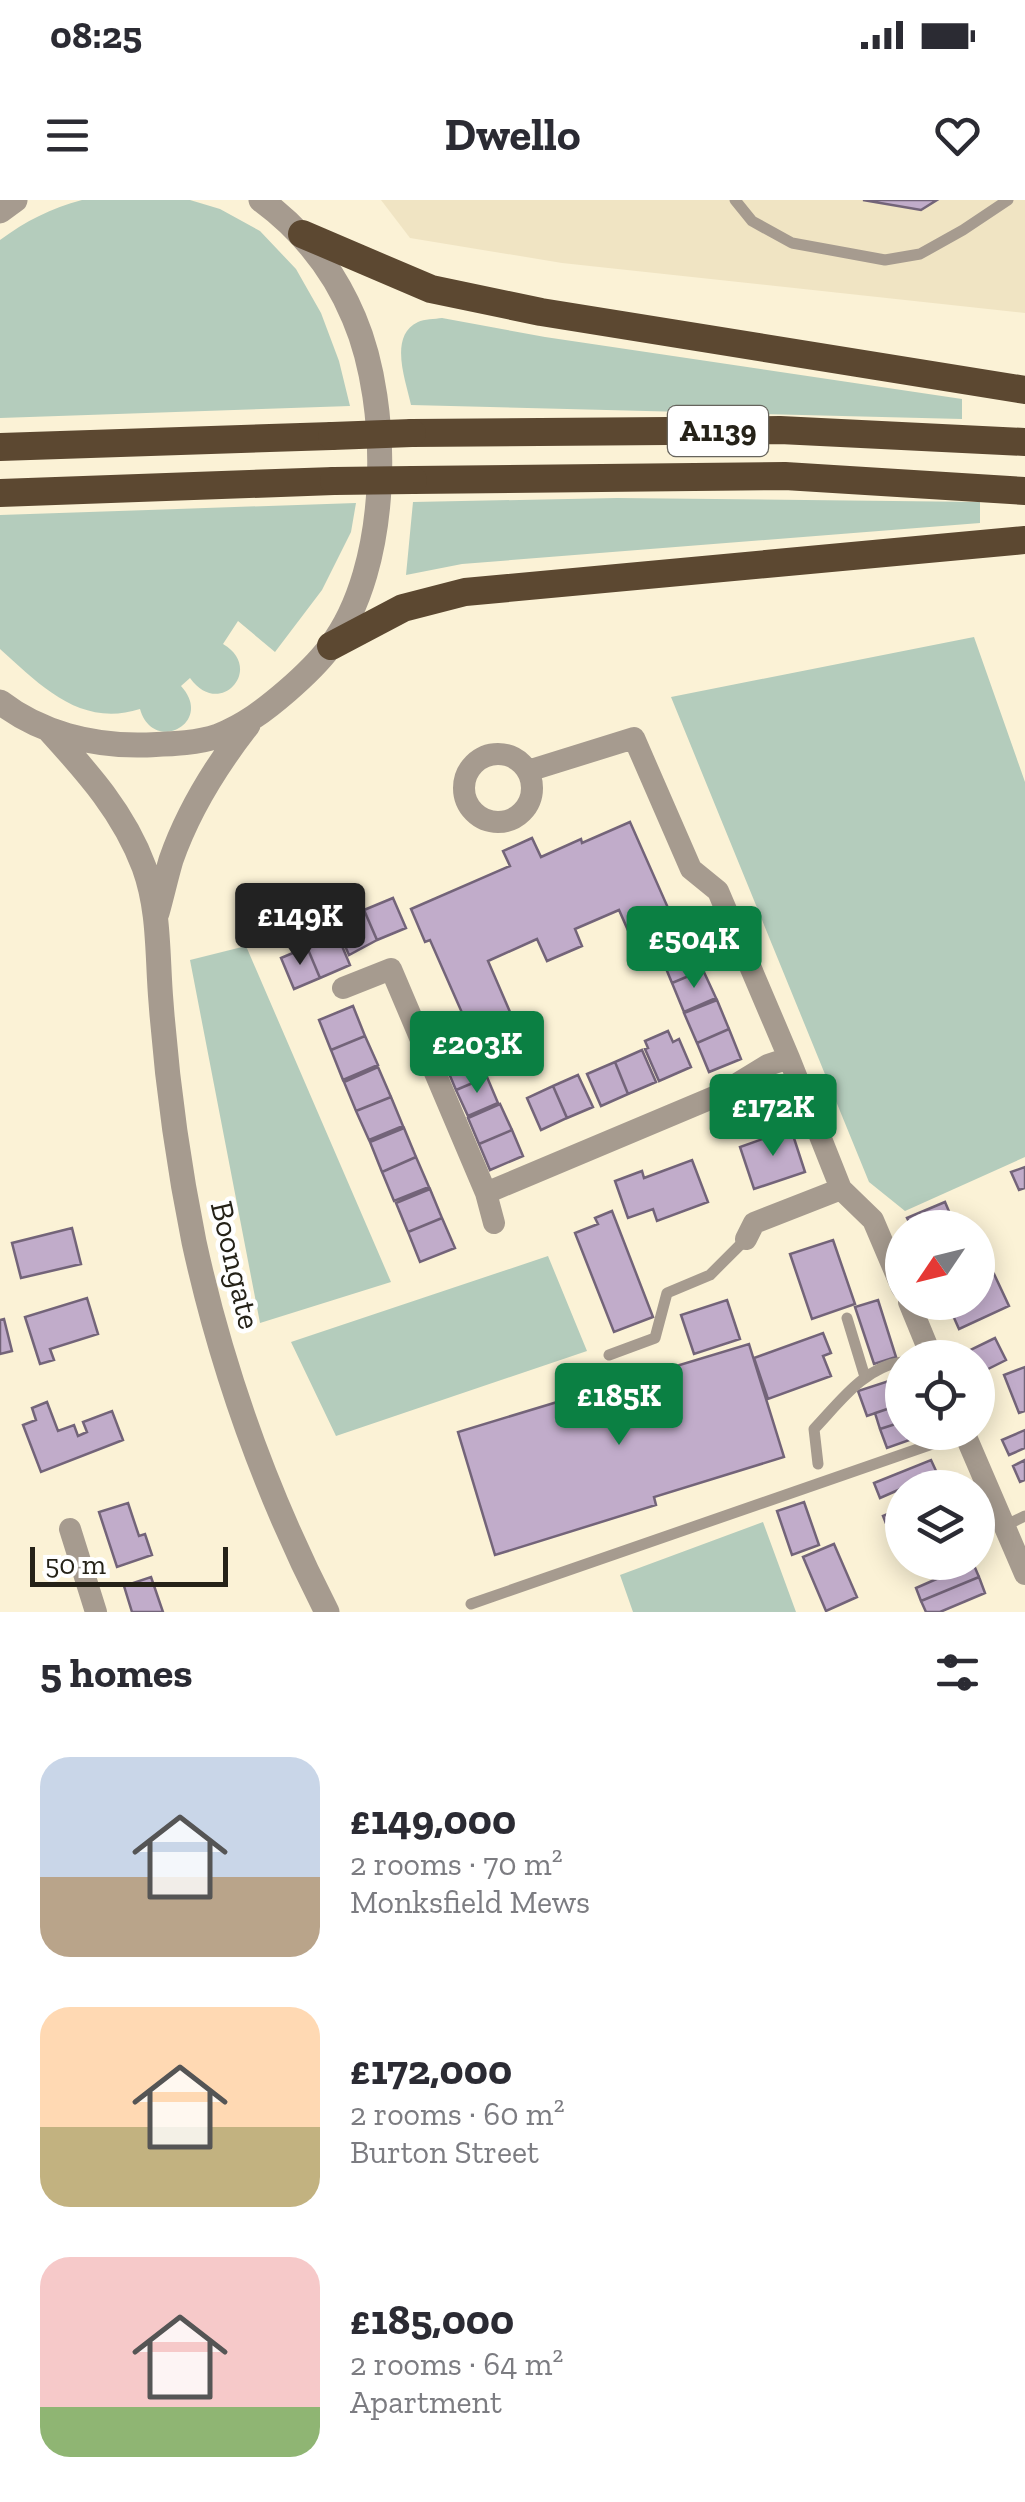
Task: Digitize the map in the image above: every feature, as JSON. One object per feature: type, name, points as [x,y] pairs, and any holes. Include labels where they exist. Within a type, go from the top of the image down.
[{"type":"highway","points":[[302,234],[450,295],[1025,390]]},
{"type":"highway","name":"A1139","points":[[0,447],[412,433],[780,430],[1025,442]]},
{"type":"highway","name":"A1139","points":[[0,494],[334,481],[785,476],[1025,491]]},
{"type":"highway","points":[[331,646],[403,608],[465,592],[1025,540]]},
{"type":"street","points":[[0,212],[15,200]]},
{"type":"street","points":[[0,702],[50,731],[122,746],[214,737],[250,721],[331,646],[358,592],[378,513],[381,460],[376,402],[356,321],[337,283],[302,234],[262,200]]},
{"type":"street","name":"Boongate","points":[[157,914],[172,858],[195,804],[250,721]]},
{"type":"street","name":"Boongate","points":[[50,731],[98,784],[124,824],[144,868],[157,914],[160,1000],[180,1167],[214,1324],[279,1511],[326,1612]]},
{"type":"street","points":[[528,771],[634,738],[692,870],[718,891],[841,1190],[873,1220],[885,1248]]},
{"type":"street","points":[[343,988],[390,969],[486,1194],[494,1222]]},
{"type":"street","points":[[486,1194],[719,1094],[768,1065],[789,1058]]},
{"type":"street","points":[[746,1238],[754,1223],[841,1190]]},
{"type":"street","points":[[974,1450],[1015,1521],[1025,1574]]},
{"type":"street","points":[[70,1529],[96,1612]]},
{"type":"lane","points":[[736,200],[752,221],[792,243],[885,260],[920,254],[1008,200]]},
{"type":"lane","points":[[609,1355],[654,1338],[667,1293],[710,1274],[746,1238]]},
{"type":"lane","points":[[847,1318],[865,1377]]},
{"type":"lane","points":[[818,1464],[814,1430],[865,1377],[885,1366]]},
{"type":"lane","points":[[471,1604],[915,1450]]},
{"type":"shaded area","points":[[381,200],[1025,200],[1025,313],[562,263],[410,238]]},
{"type":"green space","points":[[82,200],[190,200],[220,209],[260,231],[296,269],[321,313],[350,406],[0,418],[0,240],[39,216]]},
{"type":"green space","points":[[442,318],[962,399],[962,419],[411,405],[401,360],[404,338],[418,322]]},
{"type":"green space","points":[[617,498],[980,502],[980,523],[462,564],[406,575],[413,502]]},
{"type":"green space","points":[[356,503],[351,532],[322,590],[275,652],[238,621],[223,644],[235,654],[240,665],[234,686],[214,694],[202,690],[190,678],[181,686],[190,699],[191,712],[178,729],[157,730],[147,723],[140,709],[99,713],[63,700],[0,649],[0,515]]},
{"type":"green space","points":[[974,637],[1025,782],[1025,1157],[907,1210],[869,1182],[671,697]]},
{"type":"green space","points":[[246,946],[391,1282],[260,1323],[190,960]]},
{"type":"green space","points":[[548,1256],[587,1351],[336,1436],[291,1342]]},
{"type":"green space","points":[[763,1522],[796,1612],[633,1612],[620,1575]]},
{"type":"building","points":[[863,200],[937,200],[921,210]]},
{"type":"building","points":[[630,822],[680,935],[638,953],[619,910],[575,929],[582,946],[547,961],[537,939],[488,961],[510,1012],[500,1017],[504,1027],[474,1040],[430,940],[425,942],[411,909],[510,866],[503,851],[532,838],[541,857]]},
{"type":"building","points":[[393,898],[406,928],[377,940],[364,910]]},
{"type":"building","points":[[364,910],[377,940],[349,955],[335,923]]},
{"type":"building","points":[[337,934],[350,965],[320,978],[307,947]]},
{"type":"building","points":[[691,941],[703,970],[672,983],[660,954]]},
{"type":"building","points":[[307,947],[320,978],[294,989],[281,958]]},
{"type":"building","points":[[703,970],[716,998],[684,1012],[672,983]]},
{"type":"building","points":[[717,1000],[729,1029],[697,1043],[684,1013]]},
{"type":"building","points":[[353,1006],[365,1036],[331,1050],[319,1020]]},
{"type":"building","points":[[729,1029],[741,1059],[709,1072],[697,1043]]},
{"type":"building","points":[[668,1031],[673,1042],[679,1039],[691,1067],[659,1081],[645,1041]]},
{"type":"building","points":[[365,1036],[378,1065],[343,1080],[331,1050]]},
{"type":"building","points":[[476,1050],[487,1077],[456,1090],[445,1064]]},
{"type":"building","points":[[642,1050],[656,1082],[628,1094],[615,1062]]},
{"type":"building","points":[[615,1062],[628,1094],[601,1106],[587,1074]]},
{"type":"building","points":[[378,1067],[391,1097],[356,1111],[344,1082]]},
{"type":"building","points":[[578,1075],[593,1107],[567,1118],[553,1086]]},
{"type":"building","points":[[487,1077],[498,1103],[468,1116],[456,1090]]},
{"type":"building","points":[[553,1086],[567,1118],[541,1130],[527,1098]]},
{"type":"building","points":[[391,1097],[403,1126],[369,1140],[356,1111]]},
{"type":"building","points":[[500,1104],[512,1130],[479,1144],[468,1118]]},
{"type":"building","points":[[404,1128],[416,1157],[382,1172],[370,1142]]},
{"type":"building","points":[[791,1129],[805,1172],[754,1189],[740,1147]]},
{"type":"building","points":[[512,1130],[523,1156],[490,1170],[479,1144]]},
{"type":"building","points":[[416,1157],[429,1187],[394,1201],[382,1172]]},
{"type":"building","points":[[692,1160],[708,1202],[657,1221],[653,1209],[628,1218],[615,1181],[642,1171],[644,1178]]},
{"type":"building","points":[[1025,1167],[1025,1188],[1019,1190],[1011,1172]]},
{"type":"building","points":[[430,1189],[442,1218],[408,1232],[396,1203]]},
{"type":"building","points":[[945,1202],[948,1210],[926,1210]]},
{"type":"building","points":[[612,1211],[653,1317],[614,1332],[575,1233],[598,1224],[595,1218]]},
{"type":"building","points":[[442,1218],[455,1248],[420,1262],[408,1232]]},
{"type":"building","points":[[72,1228],[81,1264],[21,1278],[12,1243]]},
{"type":"building","points":[[833,1240],[855,1304],[812,1319],[790,1254]]},
{"type":"building","points":[[995,1276],[1009,1306],[995,1312]]},
{"type":"building","points":[[87,1298],[98,1334],[50,1349],[54,1360],[40,1364],[25,1317]]},
{"type":"building","points":[[727,1300],[740,1339],[694,1354],[681,1315]]},
{"type":"building","points":[[878,1300],[891,1340],[885,1340],[885,1360],[874,1364],[855,1307]]},
{"type":"building","points":[[4,1319],[12,1351],[0,1354],[0,1320]]},
{"type":"building","points":[[955,1320],[979,1320],[959,1329]]},
{"type":"building","points":[[823,1333],[831,1353],[823,1356],[831,1376],[768,1399],[754,1358]]},
{"type":"building","points":[[995,1338],[1006,1360],[995,1366],[995,1340],[991,1340]]},
{"type":"building","points":[[749,1344],[784,1457],[654,1497],[656,1505],[495,1555],[458,1432]]},
{"type":"building","points":[[1025,1367],[1025,1411],[1019,1413],[1004,1375]]},
{"type":"building","points":[[885,1382],[885,1410],[867,1416],[858,1391]]},
{"type":"building","points":[[47,1402],[58,1431],[74,1425],[78,1436],[87,1432],[83,1422],[112,1411],[123,1440],[41,1472],[23,1425],[36,1420],[32,1408]]},
{"type":"building","points":[[885,1410],[885,1427],[880,1429],[875,1413]]},
{"type":"building","points":[[1025,1430],[1025,1448],[1009,1455],[1002,1440]]},
{"type":"building","points":[[931,1460],[936,1470],[906,1470]]},
{"type":"building","points":[[1025,1460],[1025,1480],[1020,1482],[1013,1466]]},
{"type":"building","points":[[885,1479],[885,1496],[880,1498],[874,1483]]},
{"type":"building","points":[[804,1502],[819,1545],[792,1555],[777,1511]]},
{"type":"building","points":[[128,1503],[139,1536],[145,1534],[152,1555],[117,1567],[99,1512]]},
{"type":"building","points":[[834,1544],[857,1597],[826,1611],[803,1557]]},
{"type":"building","points":[[151,1577],[163,1612],[132,1612],[124,1586]]},
{"type":"building","points":[[934,1580],[972,1580],[921,1601],[916,1588]]},
{"type":"building","points":[[972,1580],[980,1580],[985,1593],[940,1612],[926,1612],[921,1601]]}]
